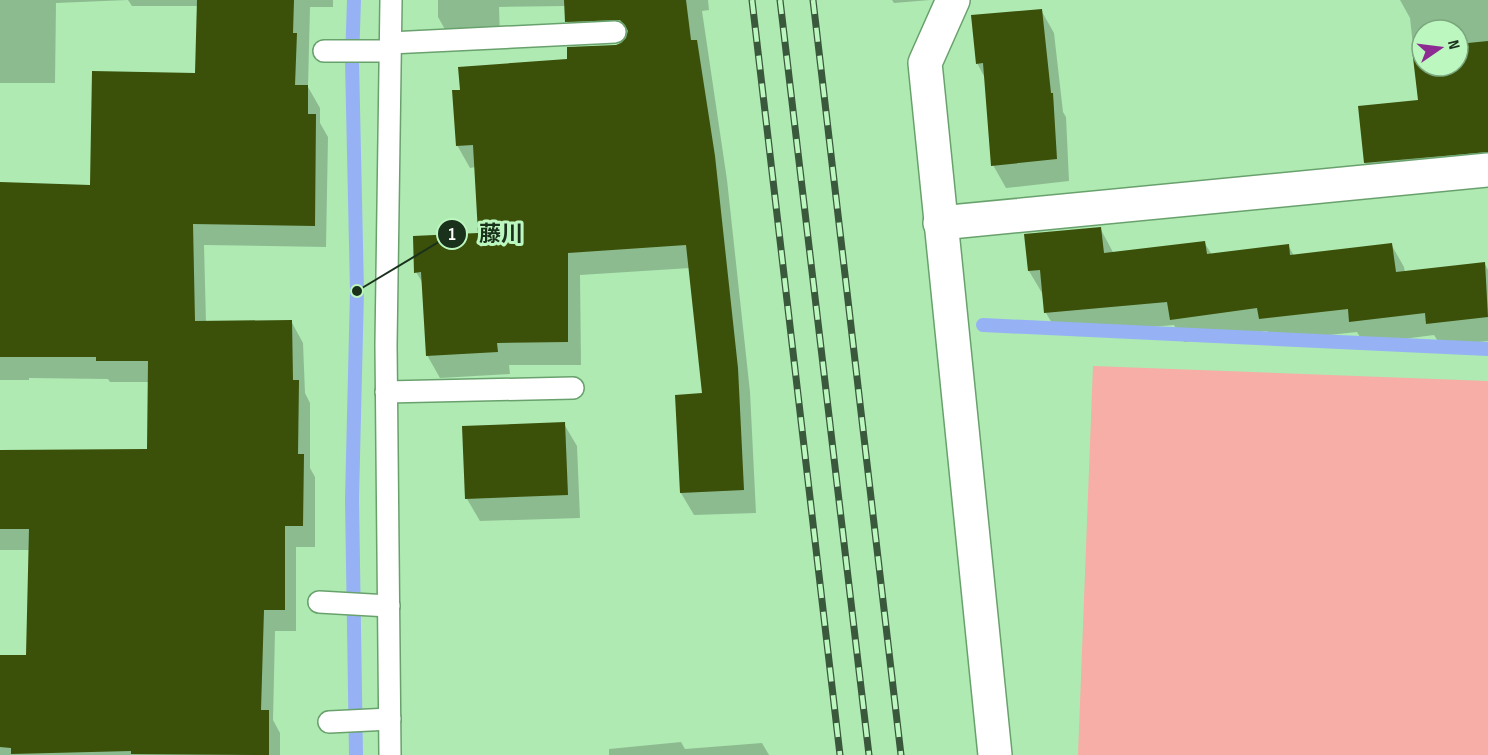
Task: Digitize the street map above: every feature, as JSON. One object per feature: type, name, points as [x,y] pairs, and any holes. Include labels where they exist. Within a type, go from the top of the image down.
[{"type":"street","points":[[953,0],[925,63],[996,755]]},
{"type":"street","points":[[940,223],[1488,170]]},
{"type":"lane","points":[[390,755],[382,719],[381,606],[386,392],[386,48],[391,0]]},
{"type":"lane","points":[[324,51],[615,32]]},
{"type":"lane","points":[[386,392],[573,388]]},
{"type":"lane","points":[[319,602],[381,606]]},
{"type":"lane","points":[[329,722],[382,719]]},
{"type":"shaded area","points":[[1093,366],[1488,381],[1488,755],[1078,755]]},
{"type":"building","points":[[197,0],[294,0],[293,33],[297,33],[295,85],[308,85],[308,114],[316,114],[315,226],[193,224],[195,321],[292,320],[293,380],[299,380],[298,454],[304,454],[303,526],[285,526],[285,610],[264,610],[261,710],[269,710],[269,755],[131,754],[131,751],[11,754],[11,748],[0,747],[0,655],[26,655],[29,529],[0,529],[0,450],[147,449],[148,361],[96,361],[96,357],[0,357],[0,182],[90,185],[92,71],[195,73]]},
{"type":"building","points":[[564,0],[686,0],[691,40],[697,40],[715,156],[738,368],[744,490],[680,493],[675,395],[702,393],[686,245],[568,253],[568,342],[497,343],[498,352],[426,356],[421,272],[414,273],[413,236],[478,233],[473,145],[456,146],[452,90],[460,90],[458,67],[567,59],[567,47],[616,45],[626,38],[628,31],[620,20],[565,22]]},
{"type":"building","points":[[1042,9],[1051,93],[1053,93],[1057,159],[991,166],[983,63],[976,64],[971,15]]},
{"type":"building","points":[[1488,41],[1488,152],[1364,163],[1358,106],[1418,100],[1415,78],[1470,78],[1470,43]]},
{"type":"building","points":[[1101,227],[1104,253],[1205,241],[1207,254],[1289,244],[1290,255],[1392,243],[1396,272],[1485,262],[1488,317],[1426,324],[1425,313],[1349,322],[1348,309],[1259,319],[1257,308],[1170,320],[1167,302],[1044,313],[1040,270],[1028,271],[1024,234]]},
{"type":"building","points":[[565,422],[568,495],[465,499],[462,426]]},
{"type":"waterway","points":[[354,0],[352,61],[357,291],[352,499],[356,755]]},
{"type":"waterway","points":[[983,325],[1488,349]]},
{"type":"railway","points":[[752,0],[840,755]]},
{"type":"railway","points":[[780,0],[869,755]]},
{"type":"railway","points":[[813,0],[901,755]]},
{"type":"place","name":"藤川","points":[[357,291]]}]
